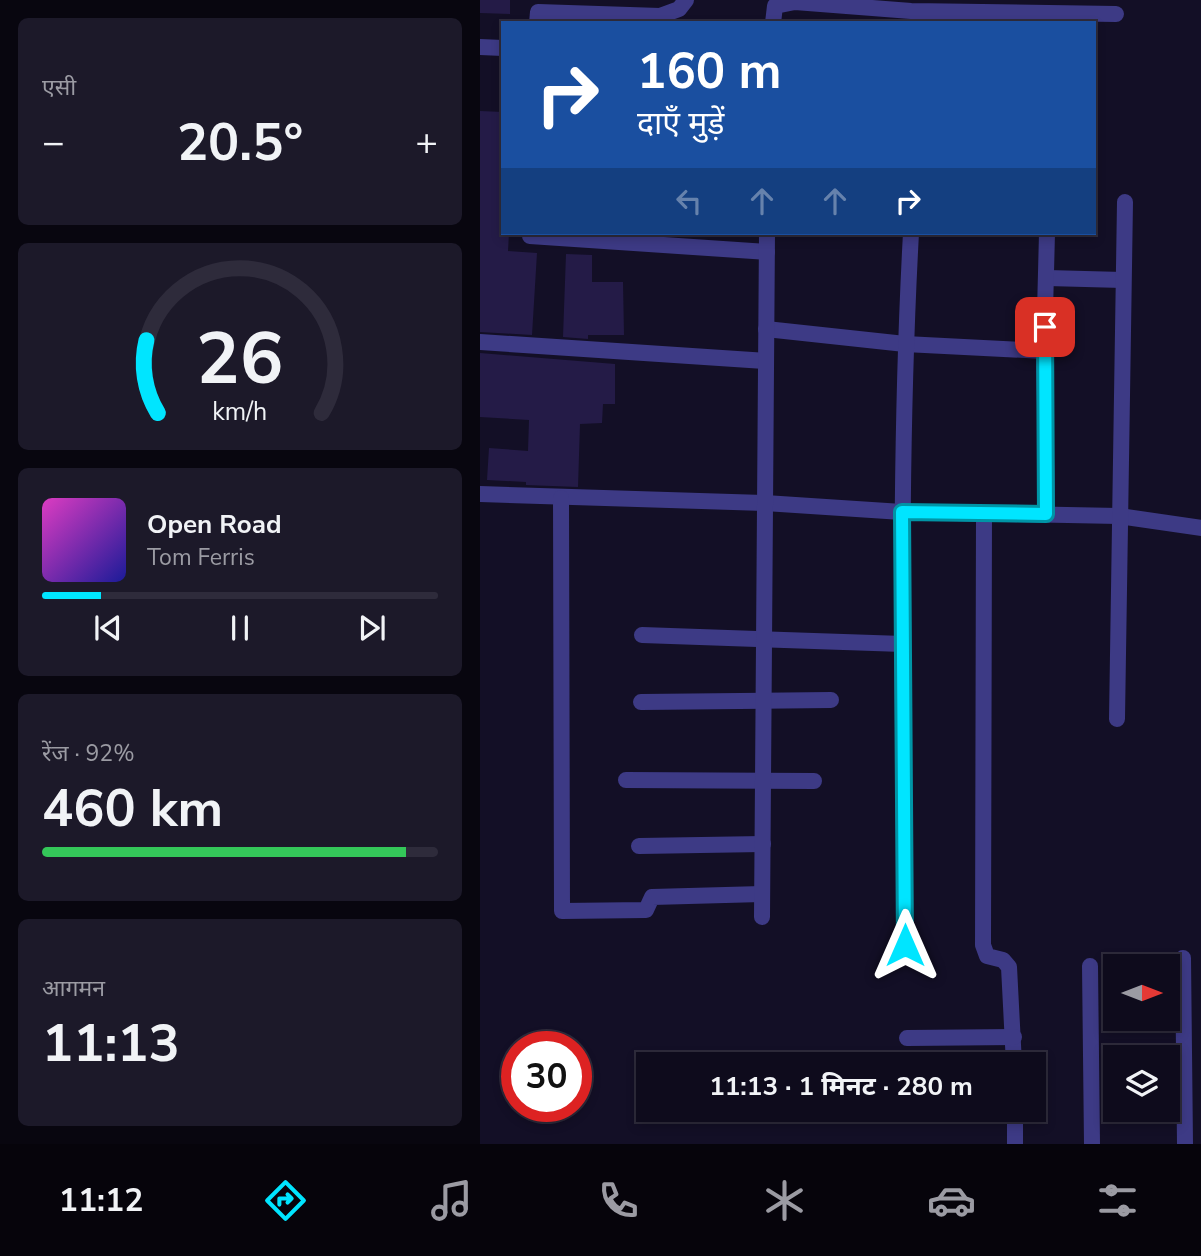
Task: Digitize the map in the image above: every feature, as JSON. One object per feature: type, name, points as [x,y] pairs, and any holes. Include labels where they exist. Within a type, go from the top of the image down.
[{"type":"street","points":[[537,21],[538,12],[569,7],[660,16],[679,9],[686,0]]},
{"type":"street","points":[[773,21],[775,6],[795,2],[911,11],[1116,14]]},
{"type":"street","points":[[480,47],[501,48]]},
{"type":"street","points":[[1118,719],[1125,202]]},
{"type":"street","points":[[530,235],[673,239],[767,252]]},
{"type":"street","points":[[762,917],[767,235]]},
{"type":"street","points":[[905,945],[902,512],[905,344],[911,235]]},
{"type":"street","points":[[1046,514],[1044,351],[1047,235]]},
{"type":"street","points":[[1046,278],[1123,280]]},
{"type":"street","points":[[766,329],[905,344],[1044,351]]},
{"type":"street","points":[[480,342],[766,361]]},
{"type":"street","points":[[480,494],[765,503],[902,512],[1119,516],[1202,527]]},
{"type":"street","points":[[561,498],[562,911],[646,910],[652,897],[762,894]]},
{"type":"street","points":[[985,513],[983,945],[987,956],[1003,960],[1008,967],[1014,1052]]},
{"type":"street","points":[[642,635],[764,637],[903,644]]},
{"type":"street","points":[[641,702],[831,700]]},
{"type":"street","points":[[626,780],[814,781]]},
{"type":"street","points":[[639,846],[763,844]]},
{"type":"street","points":[[1183,958],[1185,1142],[1202,1140]]},
{"type":"street","points":[[1090,966],[1092,1144]]},
{"type":"street","points":[[1184,991],[1202,991]]},
{"type":"street","points":[[907,1038],[1014,1037]]},
{"type":"street","points":[[1015,1122],[1015,1144]]},
{"type":"building","points":[[480,0],[510,0],[510,14],[480,13]]},
{"type":"building","points":[[480,111],[501,112],[501,235],[509,235],[508,251],[537,253],[532,335],[480,332]]},
{"type":"building","points":[[566,254],[592,255],[592,282],[623,282],[624,335],[588,335],[588,339],[563,337]]},
{"type":"building","points":[[480,353],[615,364],[615,404],[603,404],[602,423],[580,424],[578,487],[487,480],[489,448],[528,451],[529,420],[480,417]]},
{"type":"route","points":[[905,945],[902,512],[1046,514],[1045,327]]}]
